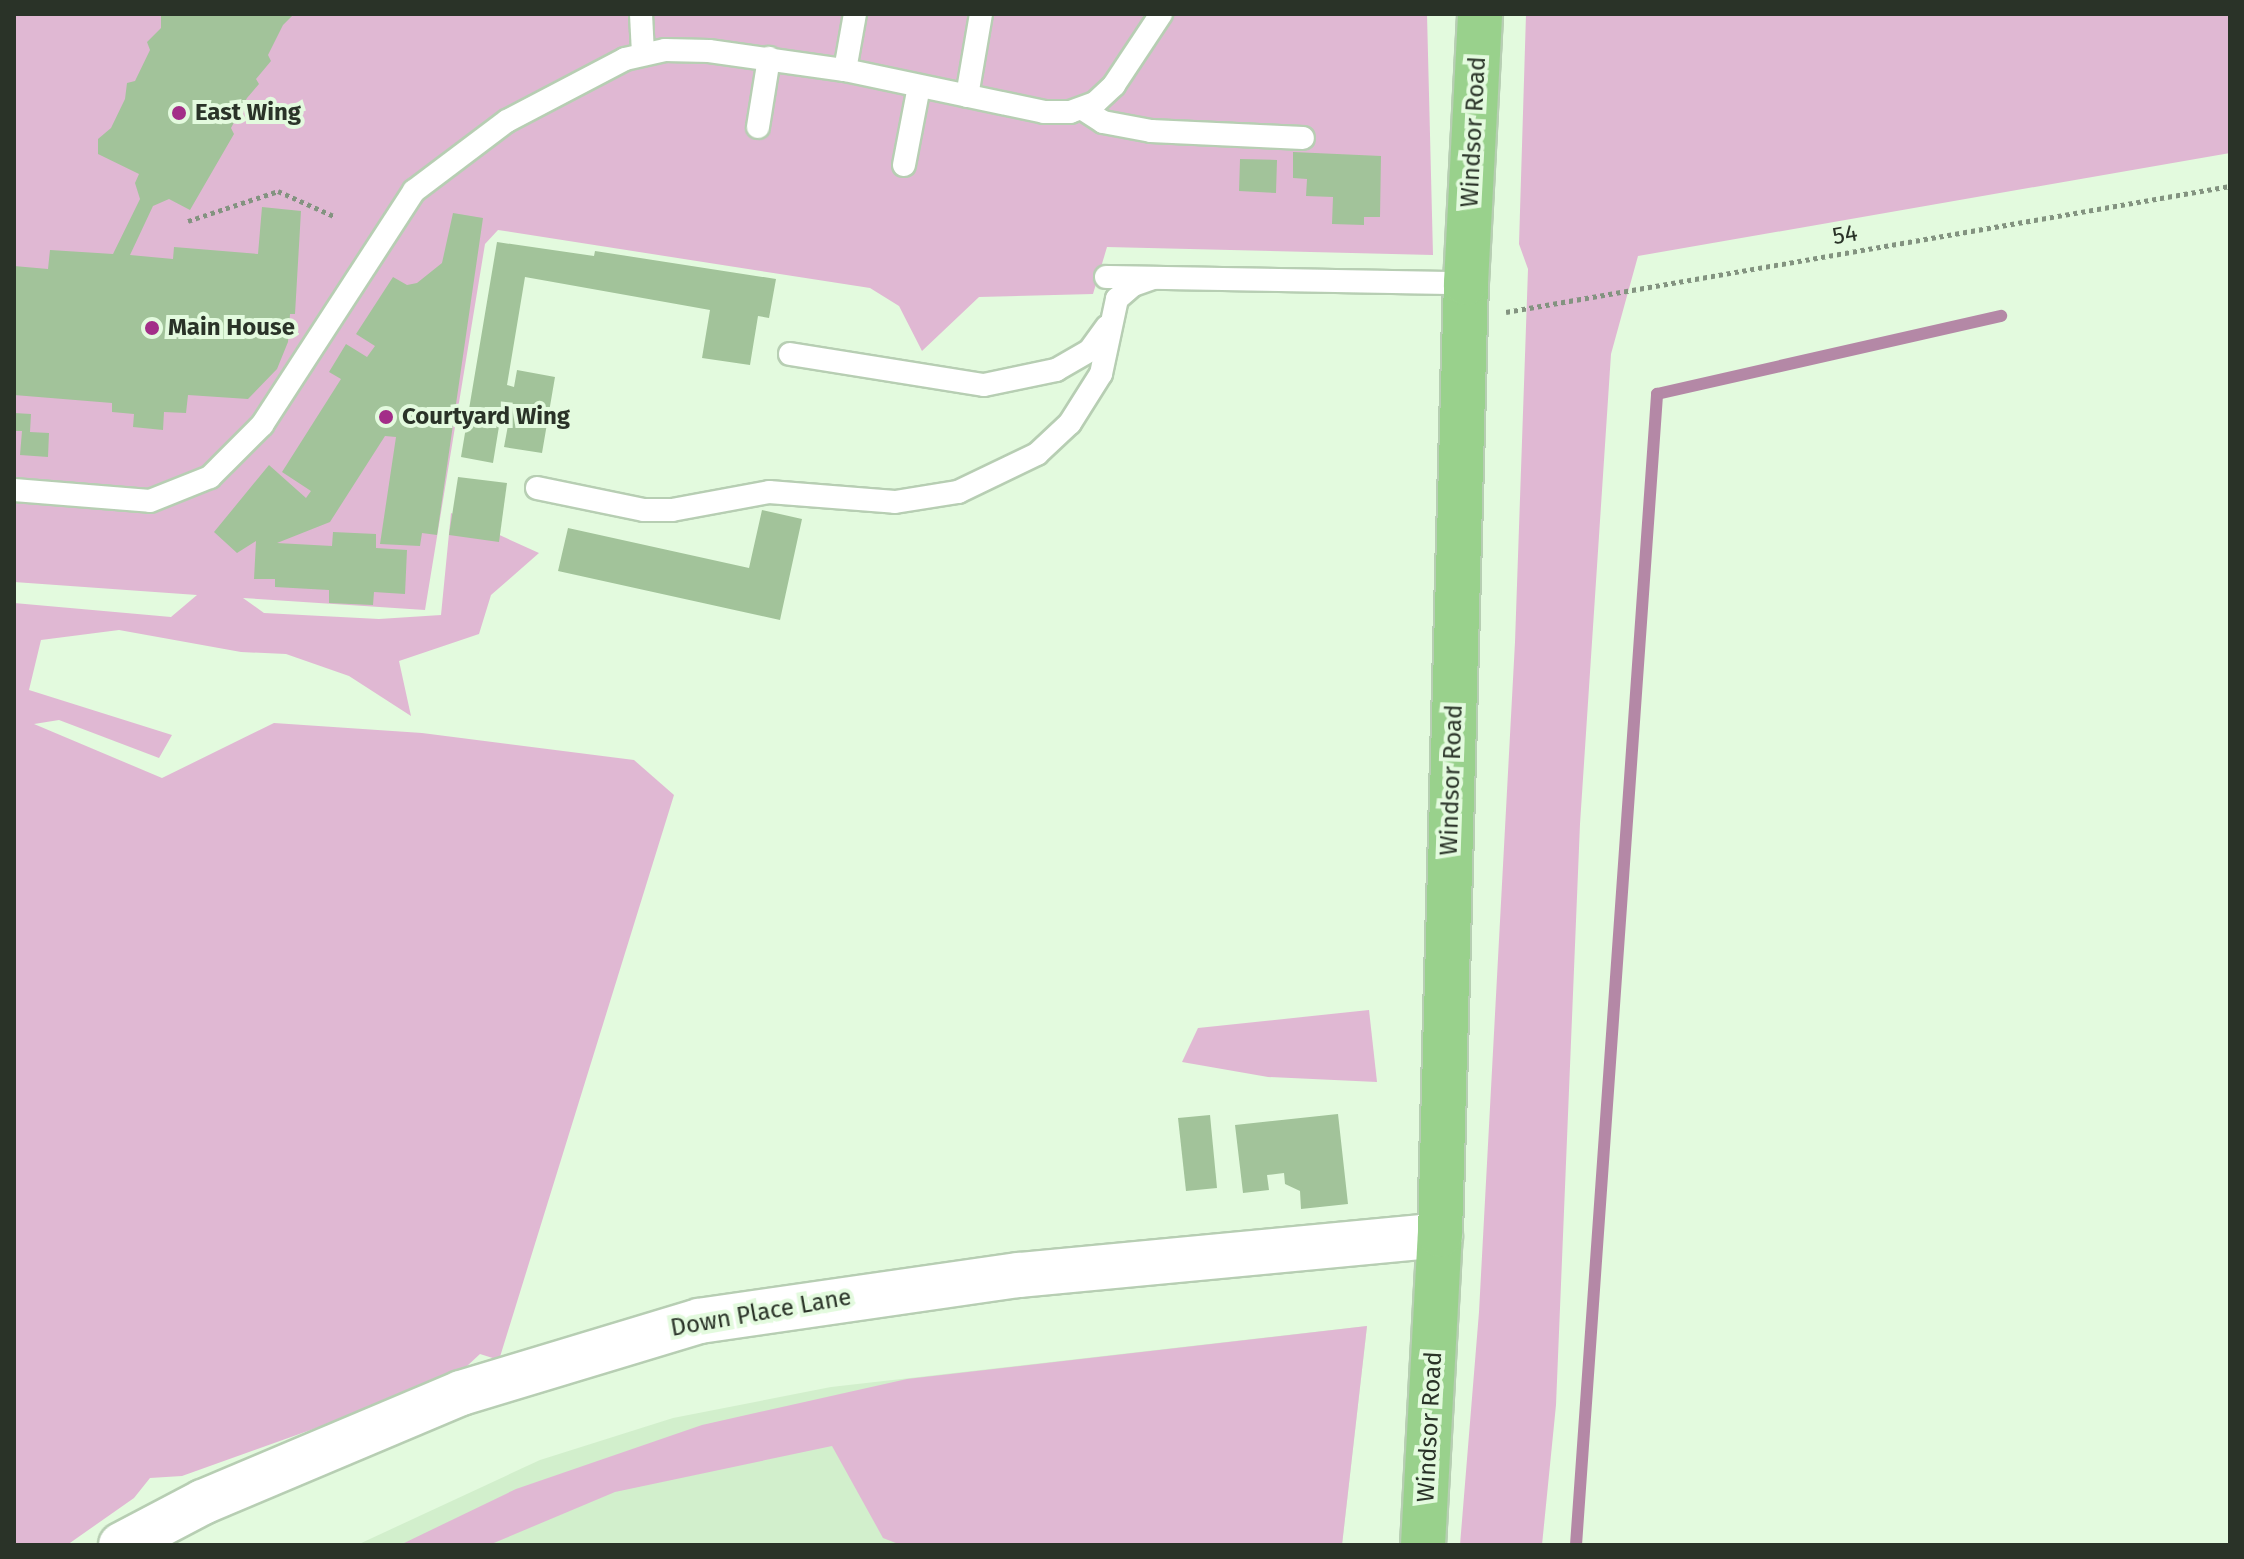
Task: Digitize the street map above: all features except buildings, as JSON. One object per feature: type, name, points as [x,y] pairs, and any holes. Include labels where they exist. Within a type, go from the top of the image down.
[{"type":"main road","name":"Windsor Road","points":[[1423,1545],[1440,1235],[1466,301],[1480,14]]},
{"type":"street","name":"Down Place Lane","points":[[121,1545],[216,1496],[461,1393],[699,1321],[1019,1275],[1440,1235]]},
{"type":"lane","points":[[641,14],[643,54]]},
{"type":"lane","points":[[845,70],[855,14]]},
{"type":"lane","points":[[967,96],[981,14]]},
{"type":"lane","points":[[14,490],[150,501],[210,477],[262,425],[398,210],[430,175],[536,103],[643,54],[688,50],[769,58],[845,70],[1044,112],[1083,109],[1114,85],[1161,14]]},
{"type":"lane","points":[[758,127],[769,58]]},
{"type":"lane","points":[[904,165],[919,86]]},
{"type":"lane","points":[[1083,109],[1103,122],[1151,131],[1303,138]]},
{"type":"lane","points":[[1106,277],[1466,301]]},
{"type":"lane","points":[[790,354],[984,385],[1056,370],[1090,350],[1109,324],[1125,291],[1153,278]]},
{"type":"lane","points":[[537,488],[644,510],[672,510],[769,492],[895,502],[958,492],[1037,454],[1070,423],[1101,374],[1109,324]]},
{"type":"path","name":"54","points":[[1466,301],[2230,186]]},
{"type":"path","points":[[188,221],[278,191],[334,216]]},
{"type":"shaded area","points":[[14,14],[1427,14],[1433,255],[1107,247],[1093,294],[979,297],[922,351],[899,306],[870,288],[498,230],[485,244],[425,610],[243,598],[264,613],[379,619],[441,615],[451,513],[539,553],[491,595],[479,634],[399,661],[411,716],[349,676],[286,654],[241,652],[119,630],[41,640],[29,690],[172,735],[159,758],[59,720],[34,724],[162,778],[274,723],[422,733],[634,760],[674,795],[499,1360],[480,1354],[453,1379],[182,1476],[150,1478],[134,1498],[67,1545],[14,1545],[14,603],[171,617],[197,595],[14,582]]},
{"type":"shaded area","points":[[1526,14],[2230,14],[2230,153],[1638,256],[1611,354],[1580,824],[1556,1405],[1542,1545],[1460,1545],[1479,1312],[1515,642],[1528,269],[1519,244]]},
{"type":"shaded area","points":[[1369,1010],[1377,1082],[1268,1077],[1182,1062],[1198,1028]]},
{"type":"shaded area","points":[[1367,1326],[1342,1545],[357,1545],[540,1460],[673,1418],[831,1387]]},
{"type":"shaded area","points":[[1367,1326],[1342,1545],[901,1545],[883,1538],[832,1446],[615,1492],[489,1545],[400,1545],[516,1489],[702,1425],[907,1379]]},
{"type":"waterway","points":[[1576,1545],[1657,394],[2001,316]]},
{"type":"place","name":"East Wing","points":[[179,113]]},
{"type":"place","name":"Main House","points":[[152,328]]},
{"type":"place","name":"Courtyard Wing","points":[[386,417]]}]
